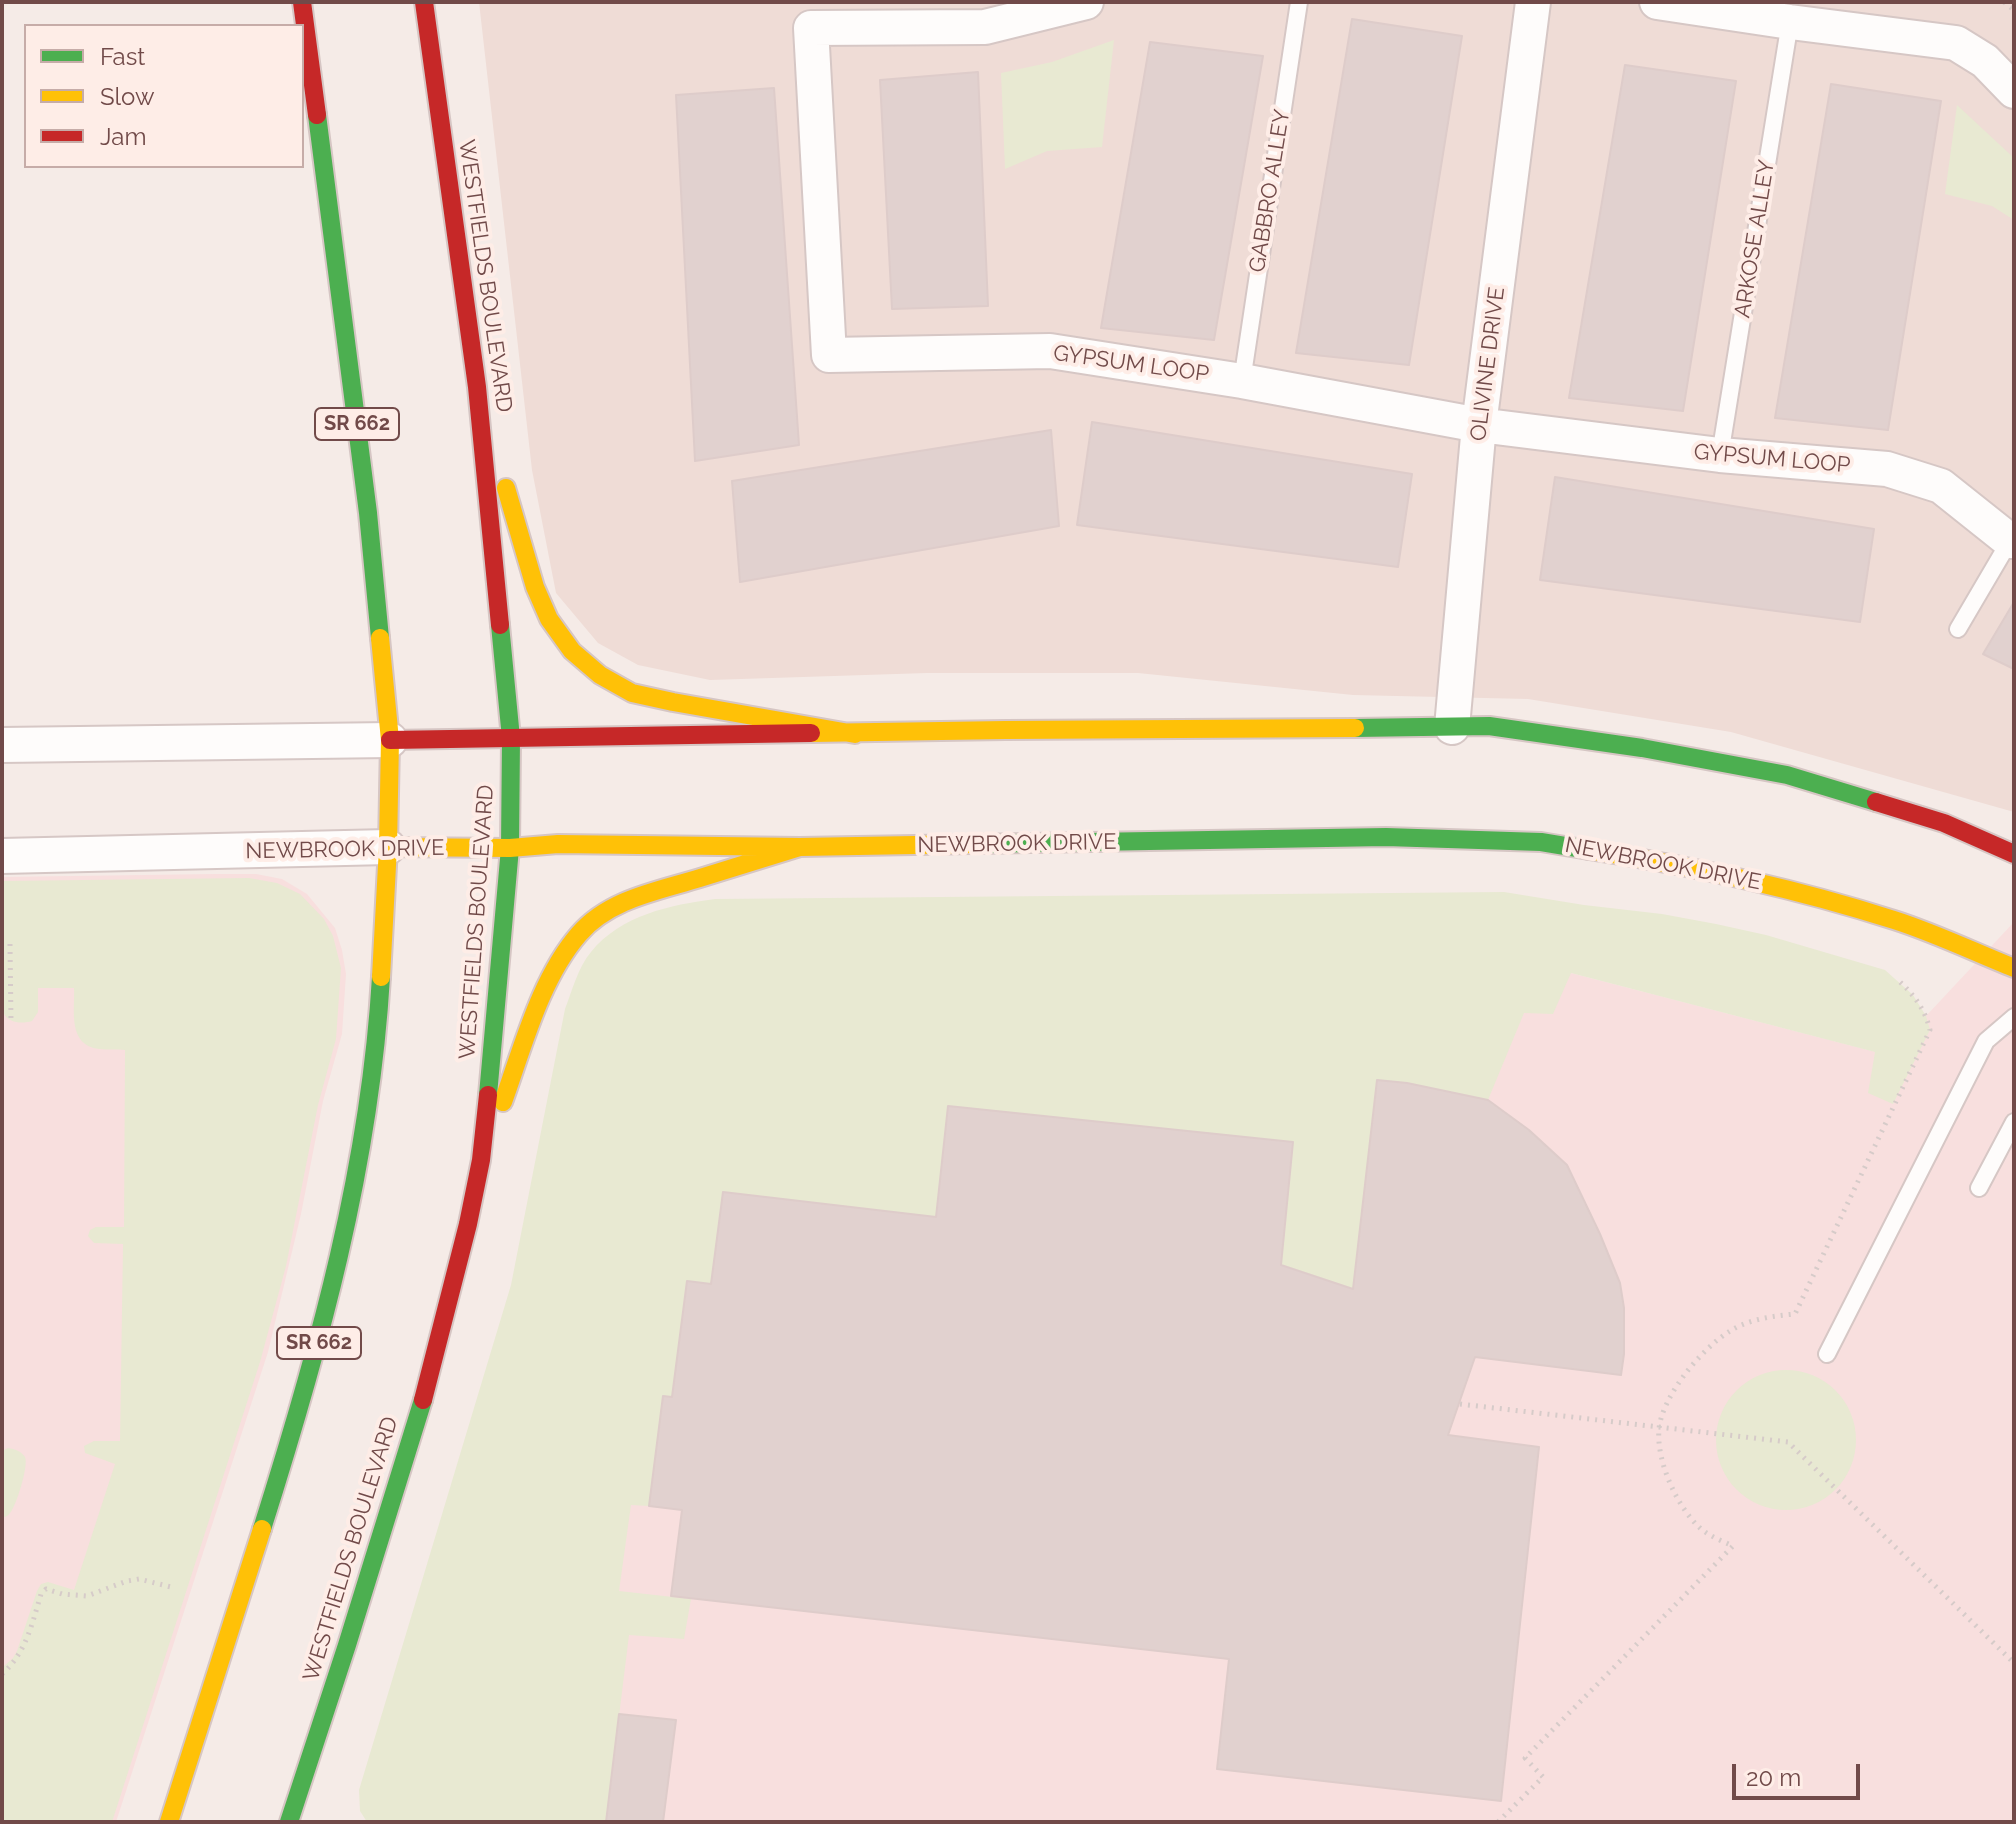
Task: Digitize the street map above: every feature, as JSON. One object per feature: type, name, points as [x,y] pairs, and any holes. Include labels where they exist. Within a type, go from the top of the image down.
[{"type":"main road","name":"SR 662","points":[[169,1822],[318,1345],[351,1200],[372,1080],[379,1004],[388,847],[390,740],[368,513],[302,2]]},
{"type":"main road","name":"WESTFIELDS BOULEVARD","points":[[289,1822],[423,1401],[468,1224],[481,1160],[510,848],[511,738],[477,387],[424,2]]},
{"type":"main road","points":[[477,387],[535,587],[549,619],[572,651],[600,675],[632,693],[855,734]]},
{"type":"main road","points":[[390,740],[1489,726],[1642,748],[1787,775],[1944,823],[2014,854]]},
{"type":"main road","name":"NEWBROOK DRIVE","points":[[388,847],[510,848],[558,844],[800,847],[1386,837],[1541,842],[1674,863],[1785,888],[1897,921],[2014,968]]},
{"type":"main road","points":[[481,1160],[545,992],[579,934],[604,913],[630,899],[800,847]]},
{"type":"street","name":"GYPSUM LOOP","points":[[1086,2],[985,27],[811,28],[829,355],[1050,351],[1242,381],[1479,425],[1720,455],[1887,469],[1941,486],[2012,538]]},
{"type":"street","name":"OLIVINE DRIVE","points":[[1452,727],[1479,425],[1533,2]]},
{"type":"street","points":[[1657,2],[1956,43],[1985,61],[2014,91]]},
{"type":"street","points":[[2,745],[390,740]]},
{"type":"street","name":"NEWBROOK DRIVE","points":[[2,856],[388,847]]},
{"type":"lane","name":"GABBRO ALLEY","points":[[1242,381],[1299,2]]},
{"type":"lane","name":"ARKOSE ALLEY","points":[[1720,455],[1790,22]]},
{"type":"lane","points":[[1958,629],[2012,538]]},
{"type":"lane","points":[[1827,1354],[1986,1041],[2014,1017]]},
{"type":"lane","points":[[1979,1188],[2014,1122]]},
{"type":"path","points":[[2004,2],[2014,10]]},
{"type":"path","points":[[2,944],[10,944],[11,1021]]},
{"type":"path","points":[[1498,1822],[1543,1777],[1525,1758],[1733,1546],[1703,1531],[1688,1516],[1676,1497],[1666,1475],[1659,1428],[1668,1402],[1682,1378],[1698,1358],[1730,1330],[1753,1321],[1795,1314],[1930,1030],[1920,1005],[1899,981]]},
{"type":"path","points":[[1460,1404],[1788,1442],[2014,1663]]},
{"type":"path","points":[[2,1674],[19,1657],[41,1594],[46,1589],[87,1596],[139,1579],[171,1587]]},
{"type":"shaded area","points":[[479,2],[2014,2],[2014,812],[1731,732],[1528,699],[1353,695],[1138,673],[927,673],[710,680],[638,665],[598,643],[556,593],[532,470]]},
{"type":"shaded area","points":[[256,874],[282,879],[307,894],[335,928],[346,974],[342,1034],[323,1101],[301,1214],[268,1352],[116,1822],[2,1822],[2,877]]},
{"type":"shaded area","points":[[2014,922],[2014,1822],[491,1822],[635,1060],[1571,973],[1876,1052],[1893,1104],[1926,1016]]},
{"type":"green space","points":[[1114,40],[1102,147],[1047,151],[1005,169],[1001,73],[1052,62]]},
{"type":"green space","points":[[1957,105],[2014,158],[2014,220],[1992,206],[1945,194]]},
{"type":"green space","points":[[249,878],[277,883],[300,894],[324,919],[333,936],[341,968],[336,1039],[318,1105],[286,1266],[260,1362],[112,1822],[2,1822],[2,1668],[17,1651],[41,1584],[48,1582],[74,1590],[115,1464],[85,1453],[84,1446],[94,1441],[120,1441],[123,1244],[94,1243],[88,1236],[90,1230],[96,1227],[124,1227],[125,1050],[99,1049],[82,1041],[75,1025],[74,988],[38,988],[38,1012],[32,1021],[16,1022],[4,1014],[2,881]]},
{"type":"green space","points":[[1504,892],[1716,924],[1766,935],[1885,970],[1913,995],[1926,1016],[1930,1030],[1893,1104],[1868,1093],[1875,1052],[1571,973],[1553,1014],[1524,1013],[1488,1100],[1408,1083],[1377,1081],[1353,1289],[1281,1265],[1292,1142],[948,1106],[936,1217],[723,1192],[711,1284],[687,1282],[672,1397],[663,1397],[649,1506],[631,1505],[619,1591],[691,1599],[684,1639],[629,1635],[606,1822],[367,1822],[360,1811],[359,1790],[511,1285],[565,1009],[582,965],[603,939],[647,914],[715,899]]},
{"type":"green space","points":[[1786,1370],[1813,1375],[1835,1391],[1851,1413],[1856,1440],[1851,1467],[1835,1489],[1813,1505],[1786,1510],[1759,1505],[1737,1489],[1721,1467],[1716,1440],[1721,1413],[1737,1391],[1759,1375]]},
{"type":"green space","points":[[8,1448],[22,1453],[26,1461],[15,1503],[5,1517],[2,1516],[2,1451]]},
{"type":"building","points":[[1352,19],[1462,36],[1409,365],[1296,353]]},
{"type":"building","points":[[1150,42],[1263,56],[1214,340],[1101,328]]},
{"type":"building","points":[[1625,65],[1736,81],[1683,411],[1569,398]]},
{"type":"building","points":[[978,72],[988,306],[892,309],[880,80]]},
{"type":"building","points":[[1831,84],[1941,101],[1888,430],[1775,418]]},
{"type":"building","points":[[774,88],[799,445],[695,461],[676,95]]},
{"type":"building","points":[[1092,422],[1412,474],[1398,567],[1077,525]]},
{"type":"building","points":[[1051,430],[1059,526],[740,582],[732,481]]},
{"type":"building","points":[[1555,477],[1874,529],[1860,622],[1540,580]]},
{"type":"building","points":[[2014,602],[2014,669],[1983,654]]},
{"type":"building","points":[[1377,1080],[1488,1100],[1529,1130],[1567,1165],[1620,1283],[1624,1308],[1621,1375],[1475,1357],[1448,1435],[1539,1447],[1501,1801],[1217,1769],[1229,1659],[671,1596],[682,1510],[649,1506],[663,1396],[672,1397],[687,1281],[711,1284],[723,1192],[936,1217],[948,1106],[1293,1142],[1281,1265],[1353,1289]]},
{"type":"building","points":[[619,1714],[676,1720],[663,1822],[606,1822]]},
{"type":"traffic: fast","points":[[317,115],[368,513],[380,638]]},
{"type":"traffic: fast","points":[[488,1095],[510,848],[511,738],[500,625]]},
{"type":"traffic: fast","points":[[1355,728],[1489,726],[1642,748],[1787,775],[1876,802]]},
{"type":"traffic: fast","points":[[972,844],[1386,837],[1541,842],[1589,850]]},
{"type":"traffic: fast","points":[[262,1529],[322,1325],[354,1187],[366,1118],[381,977]]},
{"type":"traffic: fast","points":[[289,1822],[423,1400]]},
{"type":"traffic: slow","points":[[506,488],[535,587],[549,619],[572,651],[600,675],[632,693],[855,734]]},
{"type":"traffic: slow","points":[[380,638],[390,740],[381,977]]},
{"type":"traffic: slow","points":[[811,733],[1355,728]]},
{"type":"traffic: slow","points":[[388,847],[972,844]]},
{"type":"traffic: slow","points":[[503,1102],[543,992],[565,952],[591,922],[635,898],[800,847]]},
{"type":"traffic: slow","points":[[1589,850],[1705,871],[1856,908],[1909,925],[2014,968]]},
{"type":"traffic: slow","points":[[169,1822],[262,1529]]},
{"type":"traffic: jam","points":[[302,2],[317,115]]},
{"type":"traffic: jam","points":[[424,2],[477,387],[500,625]]},
{"type":"traffic: jam","points":[[390,740],[811,733]]},
{"type":"traffic: jam","points":[[1876,802],[1944,823],[2014,854]]},
{"type":"traffic: jam","points":[[423,1400],[468,1224],[481,1160],[488,1095]]}]
